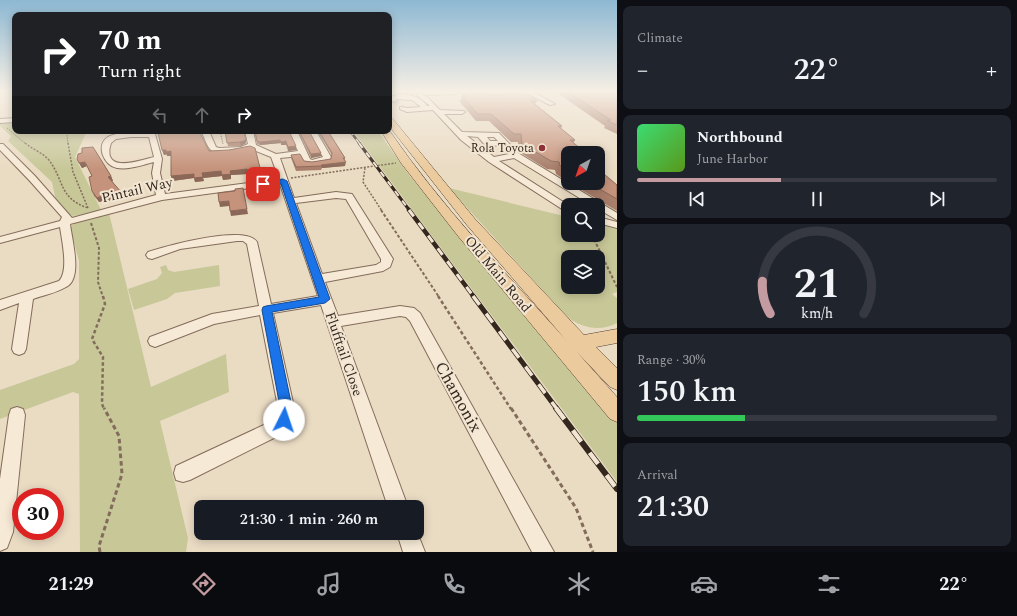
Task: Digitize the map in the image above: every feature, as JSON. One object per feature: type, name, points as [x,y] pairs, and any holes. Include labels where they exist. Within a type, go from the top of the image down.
[{"type":"main road","name":"Old Main Road","points":[[392,124],[418,159],[479,231],[617,381]]},
{"type":"main road","name":"Old Main Road","points":[[387,134],[405,161],[463,233],[617,412]]},
{"type":"main road","points":[[560,347],[617,336]]},
{"type":"street","points":[[444,118],[460,134],[492,160],[561,204]]},
{"type":"street","points":[[0,121],[12,120]]},
{"type":"street","points":[[158,159],[124,166],[115,166],[110,161],[106,145],[109,140],[115,137],[149,134],[152,137],[158,159],[156,175],[160,197]]},
{"type":"street","points":[[206,134],[213,148],[218,150],[224,151],[251,146],[275,156],[303,153]]},
{"type":"street","points":[[250,134],[252,144],[251,146]]},
{"type":"street","points":[[294,134],[306,160],[309,162],[323,161],[328,158],[314,134]]},
{"type":"street","points":[[460,134],[480,134],[490,144],[506,144],[515,155],[586,198]]},
{"type":"street","points":[[0,146],[32,178],[67,217],[65,222],[70,264],[68,279],[57,287],[0,305]]},
{"type":"street","points":[[492,160],[515,155]]},
{"type":"street","name":"Flufftail Close","points":[[275,156],[396,500]]},
{"type":"street","points":[[506,163],[563,198]]},
{"type":"street","name":"Pintail Way","points":[[0,240],[65,222],[90,211],[160,197],[283,180]]},
{"type":"street","points":[[539,183],[555,180]]},
{"type":"street","points":[[290,201],[336,195],[349,196],[387,258],[386,264],[379,268],[317,279]]},
{"type":"street","points":[[605,209],[617,217]]},
{"type":"street","points":[[605,222],[617,225]]},
{"type":"street","points":[[152,255],[185,245],[237,238],[248,238],[253,245],[286,407],[284,420],[272,430],[183,473]]},
{"type":"street","points":[[19,349],[27,296]]},
{"type":"street","points":[[155,341],[212,319],[325,299]]},
{"type":"street","name":"Chamonix","points":[[333,322],[400,311],[409,312],[415,317],[543,552]]},
{"type":"street","points":[[0,541],[3,532],[17,415]]},
{"type":"street","points":[[410,540],[414,552]]},
{"type":"path","points":[[6,128],[12,133]]},
{"type":"path","points":[[13,134],[33,150],[42,153],[57,173],[63,191],[80,206],[90,211]]},
{"type":"path","points":[[67,134],[68,153],[80,191],[90,211],[91,223],[99,248],[98,282],[105,304],[92,339],[104,357],[102,404],[119,436],[122,474],[99,546],[100,552]]},
{"type":"path","points":[[221,134],[224,151]]},
{"type":"path","points":[[283,180],[405,161]]},
{"type":"path","points":[[365,168],[363,182],[576,508],[593,552]]},
{"type":"path","points":[[595,242],[617,287]]},
{"type":"green space","points":[[12,121],[12,134],[86,134],[75,157],[101,210],[74,216],[70,215],[56,201],[52,182],[8,141],[11,136],[0,126],[0,122]]},
{"type":"green space","points":[[355,134],[380,134],[409,175],[617,418],[617,482]]},
{"type":"green space","points":[[449,188],[561,215],[561,242],[605,242],[605,226],[617,229],[617,292],[612,294],[617,298],[617,323],[611,326],[591,328],[567,317]]},
{"type":"green space","points":[[109,213],[151,387],[226,354],[229,392],[160,421],[188,538],[186,552],[80,552],[79,394],[73,392],[0,419],[0,390],[74,364],[79,359],[79,261],[70,227],[77,222]]},
{"type":"green space","points":[[166,265],[168,270],[174,272],[219,265],[220,286],[175,293],[167,299],[134,310],[128,289],[157,279],[162,273],[160,267]]},
{"type":"building","points":[[495,118],[552,118],[562,126],[558,126],[575,140],[570,140],[577,146],[561,146],[561,167],[559,162],[551,161],[522,144],[521,134],[514,134]]},
{"type":"building","points":[[608,118],[617,118],[617,125],[607,121],[611,120]]},
{"type":"building","points":[[158,134],[200,134],[209,151],[229,150],[250,146],[255,148],[260,168],[257,168],[258,172],[250,173],[247,169],[230,171],[231,174],[222,175],[221,171],[202,173],[203,177],[194,178],[194,174],[171,176],[171,151],[166,152],[166,150],[162,150]]},
{"type":"building","points":[[226,134],[245,134],[246,140],[227,143]]},
{"type":"building","points":[[256,134],[290,134],[296,146],[288,147],[286,141],[281,142],[280,140],[257,141]]},
{"type":"building","points":[[301,134],[311,134],[321,153],[311,154]]},
{"type":"building","points":[[321,134],[330,134],[346,162],[321,165],[322,166],[296,167],[291,155],[300,154],[304,161],[312,162],[331,159],[332,153]]},
{"type":"building","points":[[93,147],[111,176],[108,177],[122,193],[114,196],[112,194],[105,195],[97,198],[92,191],[89,177],[92,176],[85,162],[79,163],[77,159],[78,154],[82,153],[82,148]]},
{"type":"building","points":[[605,175],[617,185],[617,199],[601,190],[605,190]]},
{"type":"building","points":[[243,188],[247,209],[230,211],[229,201],[219,202],[218,193],[235,191],[235,189]]},
{"type":"railway","points":[[352,134],[360,144]]},
{"type":"railway","points":[[359,143],[410,211]]},
{"type":"railway","points":[[409,210],[474,297]]},
{"type":"railway","points":[[473,296],[557,409]]},
{"type":"railway","points":[[556,408],[617,489]]},
{"type":"place","name":"Rola Toyota","points":[[542,148]]},
{"type":"route","points":[[263,184],[283,181],[325,299],[266,310],[286,407],[284,420]]}]
